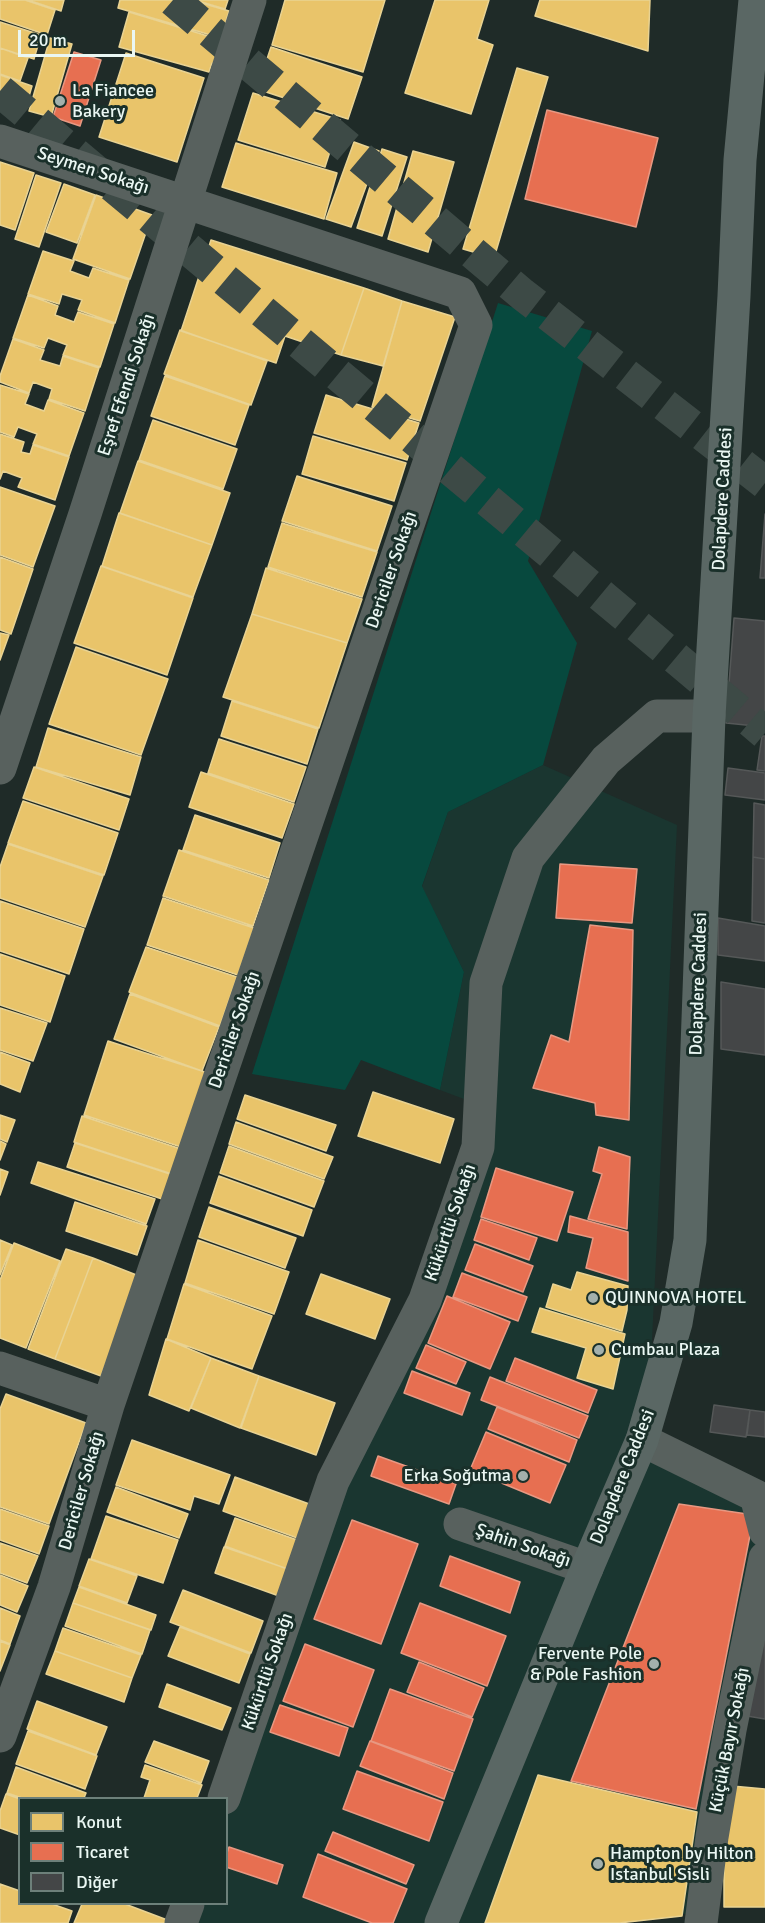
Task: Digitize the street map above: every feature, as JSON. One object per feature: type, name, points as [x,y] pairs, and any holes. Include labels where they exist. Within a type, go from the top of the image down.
[{"type":"main road","name":"Dolapdere Caddesi","points":[[441,1923],[642,1440],[676,1323],[690,1240],[709,716],[740,160],[755,0]]},
{"type":"street","name":"Eşref Efendi Sokağı","points":[[0,768],[85,514],[250,0]]},
{"type":"street","name":"Seymen Sokağı","points":[[0,141],[185,202]]},
{"type":"street","name":"Dericiler Sokağı","points":[[0,1736],[54,1587],[108,1405],[476,325],[460,293],[185,202]]},
{"type":"street","name":"Kükürtlü Sokağı","points":[[224,1797],[333,1481],[425,1300],[478,1146],[486,983],[528,858],[606,760],[657,716],[709,716]]},
{"type":"street","points":[[0,1368],[108,1405]]},
{"type":"street","points":[[642,1440],[756,1496],[765,1531]]},
{"type":"street","name":"Şahin Sokağı","points":[[460,1524],[587,1568]]},
{"type":"street","name":"Küçük Bayır Sokağı","points":[[701,1923],[716,1813],[765,1558]]},
{"type":"street","points":[[181,1923],[188,1905]]},
{"type":"shaded area","points":[[543,765],[677,825],[647,1443],[749,1494],[765,1540],[686,1914],[601,1923],[182,1923],[189,1905],[228,1905],[226,1797],[473,1157],[480,1105],[440,1090],[464,972],[422,887],[448,812]]},
{"type":"green space","points":[[498,303],[592,331],[528,561],[577,643],[543,765],[448,812],[422,886],[464,972],[440,1090],[361,1060],[345,1090],[252,1074]]},
{"type":"building: Konut","points":[[0,0],[25,0],[55,10],[47,35],[0,19]]},
{"type":"building: Konut","points":[[28,0],[64,0],[61,11]]},
{"type":"building: Konut","points":[[120,0],[191,0],[229,11],[221,38],[118,8]]},
{"type":"building: Konut","points":[[195,0],[228,0],[225,9]]},
{"type":"building: Konut","points":[[285,0],[385,0],[363,72],[272,45]]},
{"type":"building: Konut","points":[[435,0],[489,0],[477,39],[493,45],[471,114],[405,93]]},
{"type":"building: Konut","points":[[540,0],[650,0],[648,51],[535,16]]},
{"type":"building: Konut","points":[[129,12],[221,40],[218,66],[212,63],[209,72],[119,47]]},
{"type":"building: Konut","points":[[0,22],[41,35],[34,59],[0,48]]},
{"type":"building: Konut","points":[[50,38],[72,44],[51,117],[29,111]]},
{"type":"building: Konut","points":[[271,47],[362,77],[348,119],[257,89]]},
{"type":"building: Konut","points":[[0,48],[28,58],[20,81],[0,74]]},
{"type":"building: Konut","points":[[126,53],[204,78],[177,162],[99,137]]},
{"type":"building: Konut","points":[[517,68],[548,77],[494,258],[463,249]]},
{"type":"building: Konut","points":[[0,75],[32,86],[25,110],[0,101]]},
{"type":"building: Konut","points":[[253,93],[340,120],[325,167],[238,140]]},
{"type":"building: Konut","points":[[354,142],[379,151],[351,227],[326,219]]},
{"type":"building: Konut","points":[[236,143],[337,173],[324,219],[222,187]]},
{"type":"building: Konut","points":[[382,149],[407,157],[382,236],[357,228]]},
{"type":"building: Konut","points":[[413,151],[454,162],[428,252],[388,239]]},
{"type":"building: Konut","points":[[0,162],[34,173],[15,230],[0,225]]},
{"type":"building: Konut","points":[[36,175],[61,183],[39,247],[15,239]]},
{"type":"building: Konut","points":[[64,184],[95,195],[77,243],[46,232]]},
{"type":"building: Konut","points":[[96,195],[152,215],[130,279],[73,259]]},
{"type":"building: Konut","points":[[211,240],[364,288],[341,355],[285,336],[276,363],[181,331]]},
{"type":"building: Konut","points":[[43,251],[74,261],[70,271],[89,278],[93,268],[129,280],[115,323],[78,310],[82,300],[62,294],[59,304],[28,294]]},
{"type":"building: Konut","points":[[364,288],[402,301],[383,366],[341,355]]},
{"type":"building: Konut","points":[[28,295],[58,306],[55,315],[74,322],[78,312],[114,324],[100,367],[63,355],[67,345],[48,338],[44,348],[13,338]]},
{"type":"building: Konut","points":[[402,301],[455,317],[420,421],[372,407]]},
{"type":"building: Konut","points":[[180,330],[267,361],[251,405],[164,374]]},
{"type":"building: Konut","points":[[13,339],[44,350],[40,360],[60,366],[63,356],[99,368],[85,411],[49,399],[52,389],[33,382],[29,393],[0,382]]},
{"type":"building: Konut","points":[[165,376],[249,405],[235,445],[151,416]]},
{"type":"building: Konut","points":[[0,385],[29,394],[25,404],[44,411],[48,400],[84,413],[69,456],[33,444],[37,434],[18,427],[14,437],[0,432]]},
{"type":"building: Konut","points":[[326,395],[419,423],[407,460],[314,433]]},
{"type":"building: Konut","points":[[153,420],[237,449],[223,489],[139,460]]},
{"type":"building: Konut","points":[[0,434],[24,442],[21,452],[30,454],[33,445],[69,457],[55,500],[18,487],[22,478],[3,471],[0,479]]},
{"type":"building: Konut","points":[[313,436],[406,463],[394,501],[302,474]]},
{"type":"building: Konut","points":[[138,461],[230,493],[212,545],[120,513]]},
{"type":"building: Konut","points":[[297,476],[392,506],[377,551],[282,521]]},
{"type":"building: Konut","points":[[0,487],[55,506],[33,567],[0,555]]},
{"type":"building: Konut","points":[[119,513],[212,545],[193,597],[102,566]]},
{"type":"building: Konut","points":[[282,523],[377,552],[362,597],[268,567]]},
{"type":"building: Konut","points":[[0,557],[33,569],[11,634],[0,630]]},
{"type":"building: Konut","points":[[101,566],[193,598],[167,675],[74,643]]},
{"type":"building: Konut","points":[[266,568],[362,599],[347,643],[252,614]]},
{"type":"building: Konut","points":[[252,614],[347,643],[319,728],[223,697]]},
{"type":"building: Konut","points":[[0,633],[9,635],[0,660]]},
{"type":"building: Konut","points":[[76,647],[168,679],[141,755],[49,724]]},
{"type":"building: Konut","points":[[232,701],[318,729],[307,764],[221,736]]},
{"type":"building: Konut","points":[[48,728],[141,757],[130,795],[36,767]]},
{"type":"building: Konut","points":[[219,739],[306,767],[294,802],[208,773]]},
{"type":"building: Konut","points":[[34,767],[129,799],[119,830],[23,798]]},
{"type":"building: Konut","points":[[201,772],[294,804],[282,838],[189,807]]},
{"type":"building: Konut","points":[[23,801],[118,833],[104,875],[8,843]]},
{"type":"building: Konut","points":[[195,815],[280,843],[269,878],[183,850]]},
{"type":"building: Konut","points":[[8,844],[103,876],[85,927],[0,898],[0,867]]},
{"type":"building: Konut","points":[[179,850],[269,880],[253,926],[163,896]]},
{"type":"building: Konut","points":[[163,898],[254,928],[238,975],[147,945]]},
{"type":"building: Konut","points":[[0,901],[84,929],[69,974],[0,951]]},
{"type":"building: Konut","points":[[146,947],[237,977],[220,1026],[129,992]]},
{"type":"building: Konut","points":[[0,954],[65,976],[50,1022],[0,1005]]},
{"type":"building: Konut","points":[[130,994],[219,1027],[202,1071],[114,1039]]},
{"type":"building: Konut","points":[[0,1008],[47,1023],[33,1061],[0,1050]]},
{"type":"building: Konut","points":[[108,1041],[205,1072],[181,1147],[84,1115]]},
{"type":"building: Konut","points":[[0,1052],[30,1063],[20,1092],[0,1084]]},
{"type":"building: Konut","points":[[373,1092],[454,1119],[440,1163],[358,1136]]},
{"type":"building: Konut","points":[[245,1095],[336,1125],[326,1151],[237,1119]]},
{"type":"building: Konut","points":[[0,1115],[15,1120],[7,1142],[0,1139]]},
{"type":"building: Konut","points":[[82,1116],[181,1149],[172,1174],[74,1142]]},
{"type":"building: Konut","points":[[236,1122],[333,1157],[324,1179],[229,1144]]},
{"type":"building: Konut","points":[[0,1141],[6,1144],[0,1160]]},
{"type":"building: Konut","points":[[75,1143],[173,1175],[165,1200],[67,1167]]},
{"type":"building: Konut","points":[[229,1146],[324,1181],[314,1207],[220,1173]]},
{"type":"building: Konut","points":[[38,1162],[155,1199],[146,1224],[31,1183]]},
{"type":"building: Konut","points":[[0,1169],[8,1172],[0,1195]]},
{"type":"building: Konut","points":[[219,1176],[312,1210],[303,1236],[210,1203]]},
{"type":"building: Konut","points":[[75,1202],[147,1226],[137,1255],[66,1231]]},
{"type":"building: Konut","points":[[209,1207],[296,1238],[285,1268],[199,1237]]},
{"type":"building: Konut","points":[[0,1240],[12,1245],[0,1275]]},
{"type":"building: Konut","points":[[198,1240],[289,1272],[274,1314],[185,1283]]},
{"type":"building: Konut","points":[[14,1243],[60,1261],[26,1348],[0,1338],[0,1280]]},
{"type":"building: Konut","points":[[66,1249],[93,1258],[55,1359],[28,1349]]},
{"type":"building: Konut","points":[[93,1258],[139,1276],[101,1376],[55,1359]]},
{"type":"building: Konut","points":[[577,1272],[628,1286],[627,1310],[622,1331],[546,1307],[553,1284],[571,1290]]},
{"type":"building: Konut","points":[[321,1274],[390,1299],[375,1339],[306,1314]]},
{"type":"building: Konut","points":[[184,1284],[272,1316],[252,1369],[167,1339]]},
{"type":"building: Konut","points":[[540,1308],[625,1334],[613,1389],[577,1378],[586,1348],[532,1332]]},
{"type":"building: Konut","points":[[166,1339],[211,1358],[189,1411],[149,1395]]},
{"type":"building: Konut","points":[[211,1358],[259,1376],[240,1428],[191,1408]]},
{"type":"building: Konut","points":[[259,1376],[335,1403],[316,1455],[241,1428]]},
{"type":"building: Konut","points":[[6,1394],[86,1423],[49,1524],[0,1507],[0,1409]]},
{"type":"building: Konut","points":[[132,1440],[230,1475],[219,1504],[194,1496],[190,1510],[116,1485]]},
{"type":"building: Konut","points":[[235,1477],[312,1505],[300,1539],[223,1511]]},
{"type":"building: Konut","points":[[116,1487],[188,1514],[179,1538],[107,1512]]},
{"type":"building: Konut","points":[[0,1509],[49,1526],[39,1554],[0,1540]]},
{"type":"building: Konut","points":[[106,1516],[178,1540],[163,1583],[91,1559]]},
{"type":"building: Konut","points":[[235,1518],[300,1541],[290,1570],[225,1546]]},
{"type":"building: Konut","points":[[0,1543],[38,1556],[27,1583],[0,1573]]},
{"type":"building: Konut","points":[[224,1547],[288,1569],[279,1596],[215,1573]]},
{"type":"building: Konut","points":[[89,1559],[137,1576],[127,1603],[79,1586]]},
{"type":"building: Konut","points":[[0,1575],[28,1586],[17,1612],[0,1605]]},
{"type":"building: Konut","points":[[79,1587],[156,1615],[151,1630],[73,1603]]},
{"type":"building: Konut","points":[[183,1590],[263,1621],[251,1653],[170,1622]]},
{"type":"building: Konut","points":[[73,1603],[150,1630],[142,1654],[65,1626]]},
{"type":"building: Konut","points":[[0,1608],[20,1616],[10,1644],[0,1640]]},
{"type":"building: Konut","points":[[180,1627],[250,1654],[239,1683],[168,1656]]},
{"type":"building: Konut","points":[[63,1628],[141,1655],[132,1678],[55,1651]]},
{"type":"building: Konut","points":[[0,1641],[10,1645],[0,1671]]},
{"type":"building: Konut","points":[[55,1651],[132,1678],[124,1702],[46,1674]]},
{"type":"building: Konut","points":[[167,1684],[231,1708],[222,1730],[159,1707]]},
{"type":"building: Konut","points":[[37,1701],[107,1727],[96,1755],[27,1729]]},
{"type":"building: Konut","points":[[28,1731],[97,1756],[85,1789],[16,1764]]},
{"type":"building: Konut","points":[[154,1741],[209,1761],[201,1783],[145,1762]]},
{"type":"building: Konut","points":[[145,1765],[202,1785],[197,1797],[144,1797],[150,1780],[141,1777]]},
{"type":"building: Konut","points":[[16,1767],[86,1793],[84,1797],[19,1797],[7,1793]]},
{"type":"building: Konut","name":"Hampton by Hilton Istanbul Sisli","points":[[538,1775],[697,1812],[682,1916],[619,1923],[485,1923]]},
{"type":"building: Konut","points":[[732,1786],[765,1789],[765,1907],[724,1907],[724,1844]]},
{"type":"building: Konut","points":[[6,1794],[18,1798],[18,1834],[0,1828],[0,1811]]},
{"type":"building: Konut","points":[[0,1884],[18,1890],[18,1905],[55,1905],[72,1911],[68,1923],[0,1923]]},
{"type":"building: Konut","points":[[82,1905],[128,1905],[170,1921],[170,1923],[74,1923]]},
{"type":"building: Ticaret","points":[[74,52],[101,60],[80,126],[53,117]]},
{"type":"building: Ticaret","points":[[547,110],[658,138],[636,227],[525,199]]},
{"type":"building: Ticaret","points":[[560,864],[637,869],[632,923],[556,918]]},
{"type":"building: Ticaret","points":[[590,925],[633,930],[629,1120],[596,1115],[595,1103],[533,1088],[551,1035],[569,1042]]},
{"type":"building: Ticaret","points":[[599,1147],[630,1157],[627,1229],[588,1219],[602,1174],[593,1171]]},
{"type":"building: Ticaret","points":[[496,1168],[573,1192],[557,1241],[481,1217]]},
{"type":"building: Ticaret","points":[[570,1216],[628,1232],[628,1281],[586,1268],[593,1238],[568,1232]]},
{"type":"building: Ticaret","points":[[481,1219],[537,1238],[529,1260],[474,1240]]},
{"type":"building: Ticaret","points":[[475,1244],[533,1266],[523,1292],[465,1270]]},
{"type":"building: Ticaret","points":[[462,1273],[527,1297],[518,1321],[453,1297]]},
{"type":"building: Ticaret","points":[[447,1296],[510,1322],[490,1369],[428,1343]]},
{"type":"building: Ticaret","points":[[426,1345],[466,1362],[456,1384],[416,1368]]},
{"type":"building: Ticaret","points":[[515,1358],[597,1390],[588,1413],[506,1381]]},
{"type":"building: Ticaret","points":[[412,1371],[470,1393],[462,1415],[404,1393]]},
{"type":"building: Ticaret","points":[[490,1377],[588,1416],[579,1438],[481,1400]]},
{"type":"building: Ticaret","points":[[497,1407],[577,1440],[569,1462],[488,1429]]},
{"type":"building: Ticaret","points":[[486,1432],[566,1465],[550,1503],[470,1470]]},
{"type":"building: Ticaret","points":[[378,1456],[456,1484],[449,1504],[371,1476]]},
{"type":"building: Ticaret","points":[[679,1504],[754,1515],[696,1809],[571,1781]]},
{"type":"building: Ticaret","points":[[352,1520],[418,1544],[381,1644],[314,1619]]},
{"type":"building: Ticaret","points":[[450,1556],[520,1582],[510,1613],[440,1586]]},
{"type":"building: Ticaret","points":[[420,1603],[506,1636],[487,1686],[401,1653]]},
{"type":"building: Ticaret","points":[[305,1644],[374,1670],[353,1727],[283,1701]]},
{"type":"building: Ticaret","points":[[419,1662],[484,1688],[472,1717],[407,1692]]},
{"type":"building: Ticaret","points":[[390,1689],[473,1719],[454,1771],[371,1741]]},
{"type":"building: Ticaret","points":[[280,1705],[348,1728],[339,1756],[270,1732]]},
{"type":"building: Ticaret","points":[[370,1741],[453,1773],[444,1799],[360,1766]]},
{"type":"building: Ticaret","points":[[357,1771],[443,1802],[429,1841],[343,1809]]},
{"type":"building: Ticaret","points":[[333,1832],[414,1865],[406,1884],[325,1851]]},
{"type":"building: Ticaret","points":[[229,1847],[283,1865],[277,1884],[228,1868]]},
{"type":"building: Ticaret","points":[[318,1854],[407,1889],[393,1923],[372,1923],[303,1897]]},
{"type":"building: Diğer","points":[[765,514],[765,578],[760,578]]},
{"type":"building: Diğer","points":[[734,618],[765,621],[765,727],[726,723]]},
{"type":"building: Diğer","points":[[762,736],[765,736],[765,771],[757,770]]},
{"type":"building: Diğer","points":[[728,768],[765,773],[765,800],[725,795]]},
{"type":"building: Diğer","points":[[754,803],[765,805],[765,859],[753,857]]},
{"type":"building: Diğer","points":[[753,857],[765,859],[765,923],[752,921]]},
{"type":"building: Diğer","points":[[718,918],[765,926],[765,961],[718,955]]},
{"type":"building: Diğer","points":[[721,982],[765,989],[765,1055],[721,1049]]},
{"type":"building: Diğer","points":[[714,1405],[750,1410],[746,1437],[710,1432]]},
{"type":"building: Diğer","points":[[750,1410],[765,1412],[765,1437],[747,1435]]},
{"type":"building: Diğer","points":[[765,1609],[765,1719],[747,1716]]},
{"type":"tunnel","points":[[173,0],[522,294],[765,483]]},
{"type":"tunnel","points":[[0,91],[765,733]]},
{"type":"place","name":"La Fiancee Bakery","points":[[60,101]]},
{"type":"place","name":"QUINNOVA HOTEL","points":[[593,1298]]},
{"type":"place","name":"Cumbau Plaza","points":[[599,1350]]},
{"type":"place","name":"Erka Soğutma","points":[[523,1476]]},
{"type":"place","name":"Fervente Pole & Pole Fashion","points":[[654,1664]]},
{"type":"place","name":"Hampton by Hilton Istanbul Sisli","points":[[598,1864]]}]
